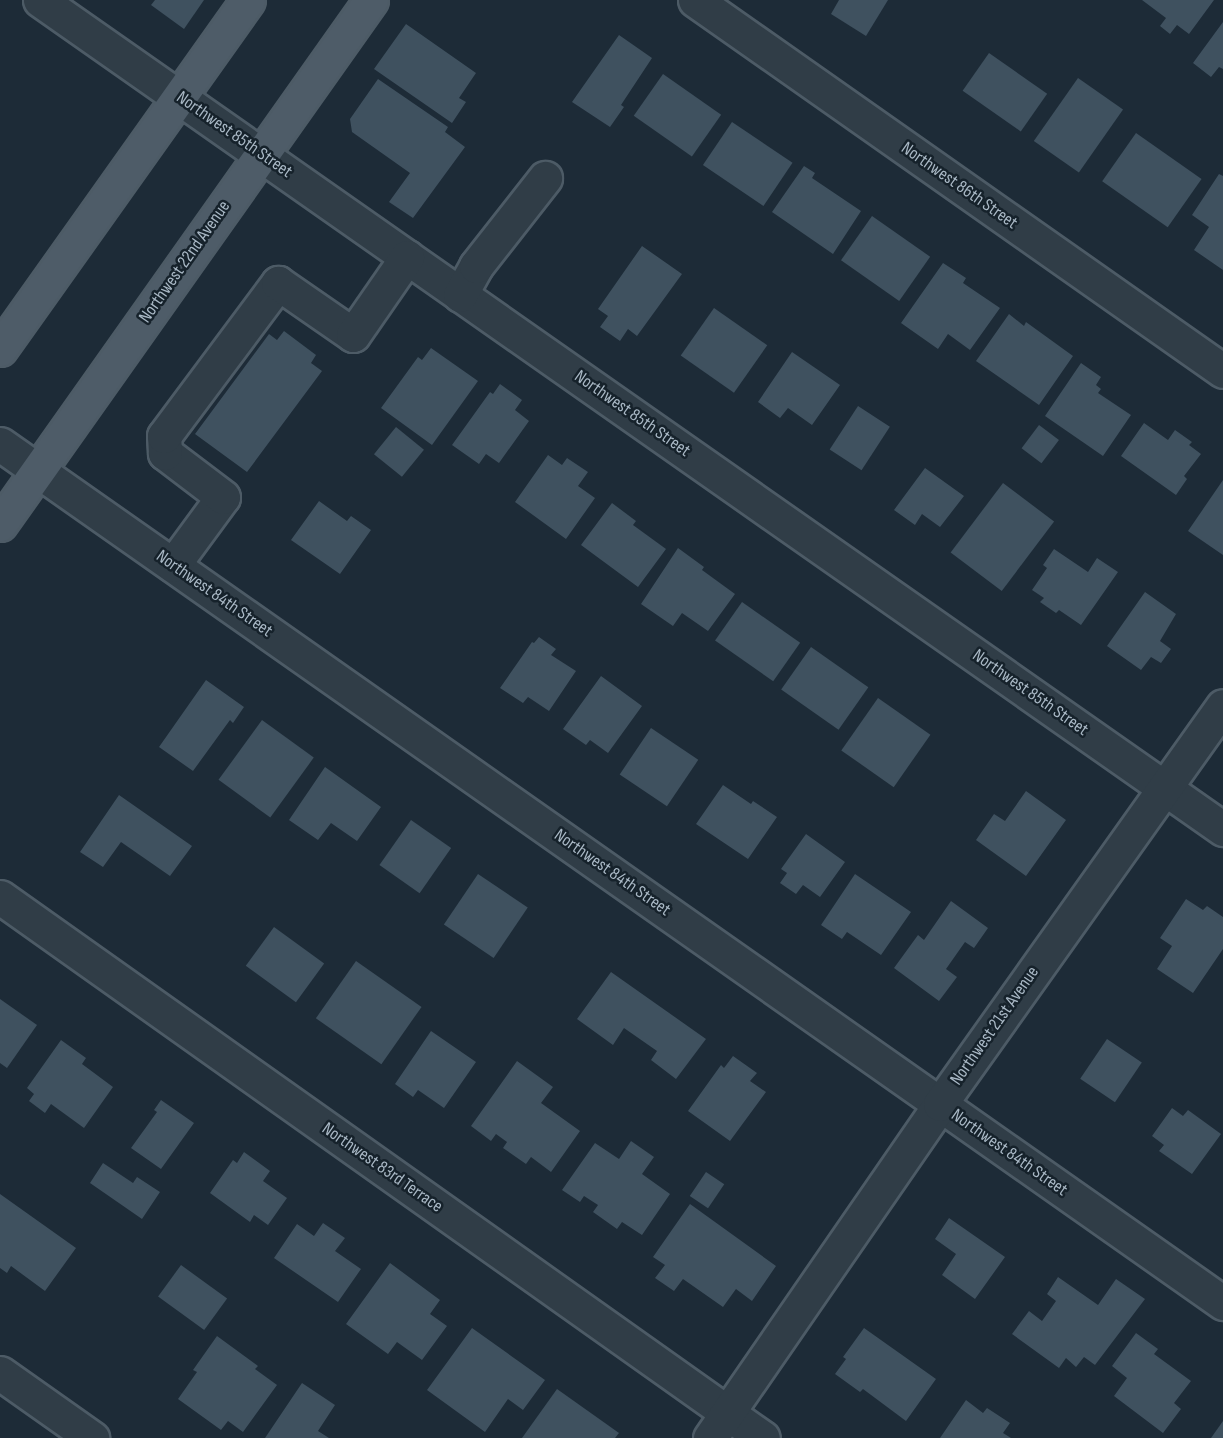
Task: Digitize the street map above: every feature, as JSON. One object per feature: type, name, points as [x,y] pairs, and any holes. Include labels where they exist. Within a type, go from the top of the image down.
[{"type":"main road","points":[[0,349],[248,0]]},
{"type":"main road","name":"Northwest 22nd Avenue","points":[[0,524],[371,0]]},
{"type":"street","name":"Northwest 85th Street","points":[[40,0],[1223,829]]},
{"type":"street","name":"Northwest 86th Street","points":[[695,0],[1223,371]]},
{"type":"street","points":[[460,295],[476,266],[545,178]]},
{"type":"street","points":[[173,565],[223,497],[165,453],[164,436],[278,283],[353,335],[407,256]]},
{"type":"street","name":"Northwest 84th Street","points":[[0,444],[1223,1303]]},
{"type":"street","name":"Northwest 21st Avenue","points":[[719,1426],[940,1104],[1223,706]]},
{"type":"street","name":"Northwest 83rd Terrace","points":[[0,897],[719,1426],[763,1438]]},
{"type":"street","points":[[0,1373],[92,1438]]},
{"type":"building","points":[[155,0],[204,0],[184,29],[151,5]]},
{"type":"building","points":[[839,0],[888,0],[866,36],[831,14]]},
{"type":"building","points":[[1142,0],[1214,0],[1189,34],[1177,25],[1170,34],[1160,26],[1166,18]]},
{"type":"building","points":[[1223,22],[1223,69],[1219,67],[1211,77],[1193,63]]},
{"type":"building","points":[[406,24],[476,73],[459,98],[466,102],[452,123],[374,69]]},
{"type":"building","points":[[619,35],[652,58],[621,105],[624,107],[610,127],[572,102]]},
{"type":"building","points":[[989,53],[1047,94],[1021,131],[963,91]]},
{"type":"building","points":[[663,74],[721,115],[692,157],[634,116]]},
{"type":"building","points":[[1078,78],[1123,110],[1079,173],[1034,141]]},
{"type":"building","points":[[378,79],[448,127],[445,132],[465,147],[413,218],[389,202],[410,173],[352,132],[350,119]]},
{"type":"building","points":[[732,122],[793,163],[763,206],[703,165]]},
{"type":"building","points":[[1136,133],[1202,179],[1168,227],[1102,181]]},
{"type":"building","points":[[804,166],[815,173],[812,178],[861,211],[833,254],[772,212]]},
{"type":"building","points":[[1219,174],[1223,176],[1223,270],[1194,250],[1209,227],[1192,215]]},
{"type":"building","points":[[872,216],[930,257],[899,301],[841,260]]},
{"type":"building","points":[[642,246],[682,274],[637,336],[628,329],[620,341],[600,327],[608,316],[598,309]]},
{"type":"building","points":[[943,263],[966,278],[963,283],[1000,308],[970,350],[948,334],[938,349],[901,323]]},
{"type":"building","points":[[714,308],[767,345],[734,393],[681,356]]},
{"type":"building","points":[[1009,314],[1024,326],[1026,322],[1073,356],[1039,405],[976,361]]},
{"type":"building","points":[[284,331],[316,355],[311,363],[322,371],[247,472],[195,434],[269,334],[277,340]]},
{"type":"building","points":[[431,348],[478,381],[432,445],[381,408],[418,357],[422,360]]},
{"type":"building","points":[[792,352],[840,385],[812,425],[788,408],[780,418],[758,402]]},
{"type":"building","points":[[1081,363],[1101,377],[1096,385],[1101,389],[1098,393],[1131,415],[1103,456],[1045,416]]},
{"type":"building","points":[[500,384],[522,400],[515,410],[529,421],[499,463],[486,454],[479,464],[452,445],[490,392],[493,394]]},
{"type":"building","points":[[858,406],[890,427],[862,470],[830,450]]},
{"type":"building","points":[[1144,423],[1168,440],[1175,430],[1192,442],[1189,445],[1201,454],[1184,476],[1187,479],[1176,495],[1121,456]]},
{"type":"building","points":[[1039,425],[1059,440],[1042,463],[1022,448]]},
{"type":"building","points":[[396,427],[424,450],[402,477],[374,454]]},
{"type":"building","points":[[548,455],[562,465],[567,458],[588,472],[578,486],[595,498],[566,539],[515,502]]},
{"type":"building","points":[[925,468],[964,496],[940,527],[922,514],[915,525],[894,510]]},
{"type":"building","points":[[1223,480],[1223,555],[1188,531]]},
{"type":"building","points":[[1003,483],[1054,522],[1002,591],[951,552]]},
{"type":"building","points":[[319,501],[347,521],[351,516],[371,530],[340,574],[291,540]]},
{"type":"building","points":[[612,503],[636,521],[633,525],[666,549],[638,587],[581,545]]},
{"type":"building","points":[[678,548],[704,567],[702,570],[735,594],[708,631],[682,613],[673,626],[641,604]]},
{"type":"building","points":[[1054,549],[1088,572],[1097,558],[1118,572],[1081,625],[1059,610],[1056,613],[1040,602],[1044,598],[1032,590],[1047,568],[1043,565]]},
{"type":"building","points":[[1145,592],[1176,614],[1160,641],[1171,649],[1161,663],[1151,657],[1141,670],[1107,646]]},
{"type":"building","points":[[742,602],[800,643],[773,681],[715,641]]},
{"type":"building","points":[[539,637],[556,649],[551,655],[576,671],[549,711],[528,697],[523,703],[500,688],[532,642],[534,643]]},
{"type":"building","points":[[811,647],[868,687],[839,730],[781,690]]},
{"type":"building","points":[[601,676],[642,706],[608,753],[590,740],[586,745],[563,729]]},
{"type":"building","points":[[206,680],[244,707],[233,723],[230,720],[193,771],[159,747]]},
{"type":"building","points":[[878,698],[930,735],[894,787],[841,750]]},
{"type":"building","points":[[262,720],[314,758],[270,817],[219,780]]},
{"type":"building","points":[[651,728],[698,760],[667,806],[620,774]]},
{"type":"building","points":[[325,767],[381,807],[357,841],[331,823],[318,840],[289,820]]},
{"type":"building","points":[[723,785],[751,804],[753,801],[777,817],[748,859],[696,824]]},
{"type":"building","points":[[1026,791],[1066,820],[1026,876],[976,840],[994,814],[1005,821]]},
{"type":"building","points":[[119,795],[192,846],[170,876],[121,842],[103,867],[80,852]]},
{"type":"building","points":[[411,820],[451,848],[420,893],[379,865]]},
{"type":"building","points":[[806,834],[845,862],[820,897],[803,885],[796,894],[780,883],[787,873],[781,869]]},
{"type":"building","points":[[478,874],[528,908],[494,958],[444,925]]},
{"type":"building","points":[[855,874],[911,912],[881,955],[847,932],[842,939],[821,925]]},
{"type":"building","points":[[1186,899],[1203,910],[1207,906],[1223,917],[1223,949],[1193,993],[1157,969],[1172,946],[1160,938]]},
{"type":"building","points":[[951,901],[988,928],[974,948],[965,942],[946,969],[957,977],[939,1001],[894,968],[918,935],[924,940]]},
{"type":"building","points":[[274,927],[324,963],[296,1002],[246,966]]},
{"type":"building","points":[[356,961],[422,1007],[381,1064],[316,1018]]},
{"type":"building","points":[[611,972],[706,1039],[676,1079],[651,1060],[657,1051],[624,1028],[613,1045],[577,1019]]},
{"type":"building","points":[[0,999],[37,1025],[7,1068],[0,1063]]},
{"type":"building","points":[[431,1031],[476,1062],[444,1108],[418,1090],[413,1097],[395,1084]]},
{"type":"building","points":[[1107,1039],[1142,1062],[1115,1102],[1080,1079]]},
{"type":"building","points":[[61,1040],[86,1058],[82,1064],[113,1087],[84,1128],[51,1104],[45,1113],[29,1101],[34,1094],[27,1088]]},
{"type":"building","points":[[733,1056],[757,1073],[750,1081],[766,1092],[730,1141],[688,1111],[721,1065],[724,1068]]},
{"type":"building","points":[[517,1061],[553,1087],[541,1103],[580,1131],[551,1172],[531,1157],[526,1164],[503,1148],[507,1142],[496,1134],[491,1141],[471,1126]]},
{"type":"building","points":[[161,1100],[194,1123],[161,1169],[131,1148],[157,1112],[154,1110]]},
{"type":"building","points":[[1172,1108],[1183,1116],[1188,1110],[1221,1134],[1192,1174],[1159,1151],[1164,1145],[1152,1136]]},
{"type":"building","points":[[631,1141],[654,1157],[642,1174],[670,1194],[642,1235],[622,1222],[617,1229],[593,1212],[598,1205],[584,1196],[580,1202],[562,1190],[595,1143],[619,1159]]},
{"type":"building","points":[[244,1152],[270,1171],[263,1181],[287,1198],[268,1225],[254,1215],[250,1222],[210,1193],[233,1160],[237,1163]]},
{"type":"building","points":[[103,1163],[133,1183],[137,1177],[160,1192],[142,1219],[90,1183]]},
{"type":"building","points":[[706,1172],[724,1184],[708,1208],[690,1196]]},
{"type":"building","points":[[0,1194],[76,1248],[45,1291],[11,1266],[7,1273],[0,1268]]},
{"type":"building","points":[[690,1204],[776,1266],[752,1301],[736,1289],[723,1307],[683,1279],[674,1291],[655,1278],[665,1265],[653,1257]]},
{"type":"building","points":[[949,1218],[1005,1257],[975,1299],[942,1275],[956,1254],[935,1239]]},
{"type":"building","points":[[323,1223],[345,1238],[335,1251],[361,1269],[338,1302],[274,1258],[297,1224],[314,1236]]},
{"type":"building","points":[[390,1263],[440,1300],[430,1314],[447,1326],[422,1360],[397,1342],[388,1354],[346,1324]]},
{"type":"building","points":[[181,1265],[227,1299],[204,1330],[158,1297]]},
{"type":"building","points":[[1058,1277],[1098,1305],[1116,1279],[1145,1299],[1095,1365],[1084,1357],[1076,1367],[1066,1358],[1059,1368],[1012,1334],[1029,1311],[1042,1321],[1056,1301],[1047,1294]]},
{"type":"building","points":[[472,1328],[545,1380],[523,1410],[508,1399],[485,1432],[427,1390]]},
{"type":"building","points":[[864,1328],[936,1379],[906,1421],[863,1389],[860,1392],[835,1374],[846,1359],[843,1357]]},
{"type":"building","points":[[1136,1333],[1158,1349],[1154,1354],[1191,1381],[1174,1403],[1181,1409],[1163,1433],[1114,1396],[1127,1378],[1112,1366]]},
{"type":"building","points":[[217,1336],[258,1366],[255,1369],[277,1385],[243,1432],[228,1421],[221,1430],[178,1399],[197,1372],[193,1370]]},
{"type":"building","points":[[302,1383],[335,1405],[318,1431],[329,1438],[265,1438]]},
{"type":"building","points":[[557,1389],[619,1433],[615,1438],[522,1438]]},
{"type":"building","points":[[966,1400],[983,1413],[987,1408],[1010,1423],[1003,1433],[1011,1438],[940,1438]]},
{"type":"building","points":[[1223,1421],[1223,1438],[1211,1438]]}]
